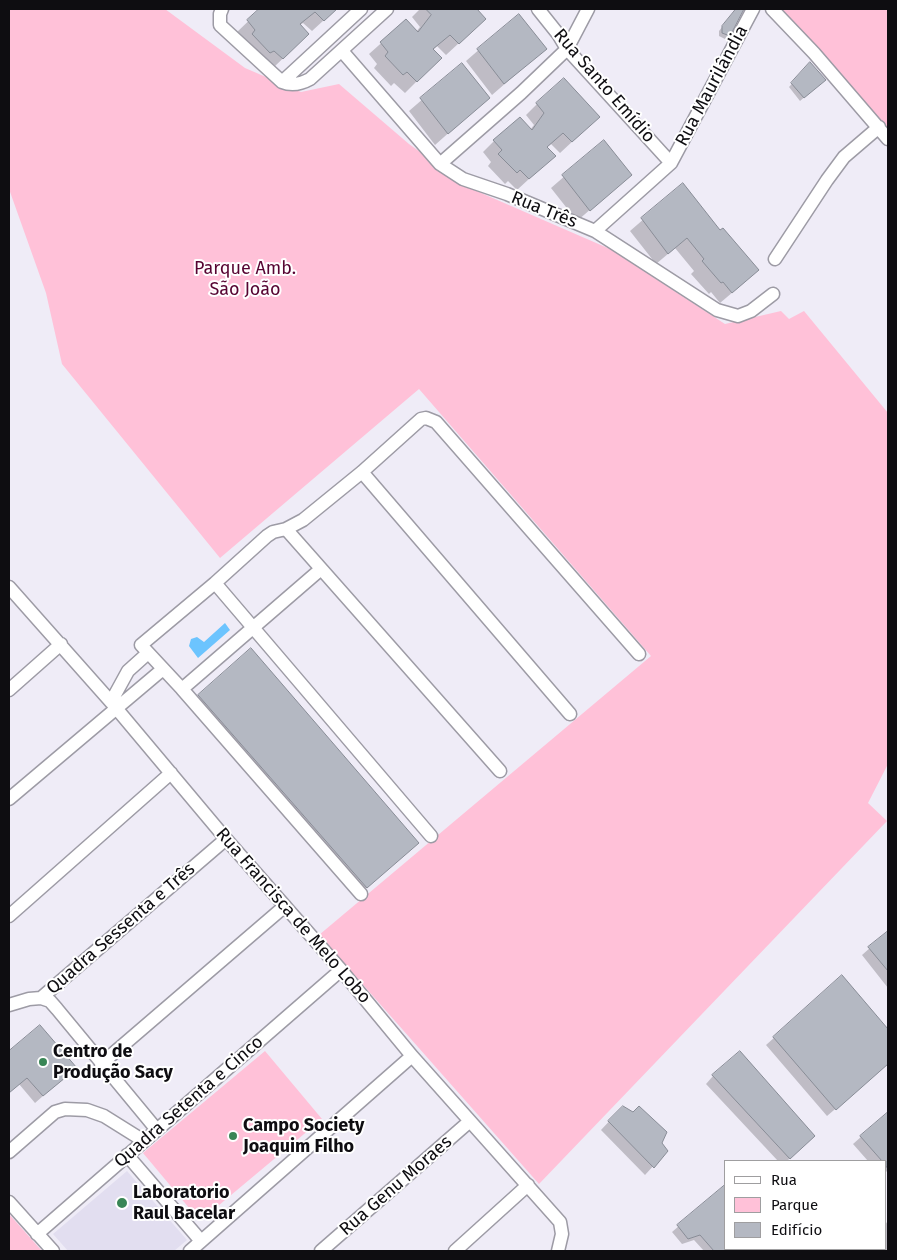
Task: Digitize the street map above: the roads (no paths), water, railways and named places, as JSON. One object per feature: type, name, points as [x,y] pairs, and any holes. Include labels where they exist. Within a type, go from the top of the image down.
[{"type":"street","points":[[222,9],[220,25],[282,82],[292,85],[302,84],[310,80],[387,9]]},
{"type":"street","points":[[282,82],[361,9]]},
{"type":"street","name":"Rua Santo Emídio","points":[[538,9],[558,34],[567,49],[671,163]]},
{"type":"street","points":[[440,164],[521,93],[567,49],[588,9]]},
{"type":"street","name":"Rua Maurilândia","points":[[671,163],[752,9]]},
{"type":"street","points":[[772,9],[888,139]]},
{"type":"street","name":"Rua Três","points":[[342,51],[440,164],[463,179],[507,194],[595,231],[717,310],[738,316],[751,311],[773,294]]},
{"type":"street","points":[[775,259],[844,157],[879,127]]},
{"type":"street","points":[[595,231],[671,163]]},
{"type":"street","points":[[361,894],[182,689],[141,645],[215,583],[267,536],[303,520],[362,472],[421,419],[426,418],[436,422],[639,654]]},
{"type":"street","points":[[362,472],[570,714]]},
{"type":"street","points":[[286,529],[500,771]]},
{"type":"street","points":[[182,689],[320,569]]},
{"type":"street","points":[[215,583],[431,836]]},
{"type":"street","name":"Rua Francisca de Melo Lobo","points":[[9,586],[341,970],[412,1056],[560,1222],[562,1234],[558,1251]]},
{"type":"street","points":[[9,690],[61,644]]},
{"type":"street","points":[[113,705],[128,671],[148,653]]},
{"type":"street","points":[[9,799],[113,705],[163,669]]},
{"type":"street","points":[[9,916],[171,773]]},
{"type":"street","name":"Quadra Sessenta e Três","points":[[10,1003],[41,998],[226,839]]},
{"type":"street","points":[[101,1064],[285,906]]},
{"type":"street","name":"Quadra Setenta e Cinco","points":[[37,1234],[341,970]]},
{"type":"street","points":[[41,998],[50,1001],[57,1008],[157,1130]]},
{"type":"street","points":[[190,1251],[412,1056]]},
{"type":"street","points":[[9,1152],[55,1112],[65,1109],[86,1110],[104,1116],[144,1141]]},
{"type":"street","name":"Rua Genu Moraes","points":[[321,1251],[470,1121]]},
{"type":"street","points":[[127,1156],[201,1241]]},
{"type":"street","points":[[455,1251],[528,1185]]},
{"type":"street","points":[[9,1202],[52,1251]]},
{"type":"water","points":[[225,623],[230,630],[198,658],[189,646],[191,639],[197,637],[204,642]]},
{"type":"place","name":"Centro de Produção Sacy","points":[[43,1062]]},
{"type":"place","name":"Campo Society Joaquim Filho","points":[[233,1136]]},
{"type":"place","name":"Laboratorio Raul Bacelar","points":[[122,1203]]},
{"type":"park label","name":"Parque Amb. São João","points":[[245,279]]}]
